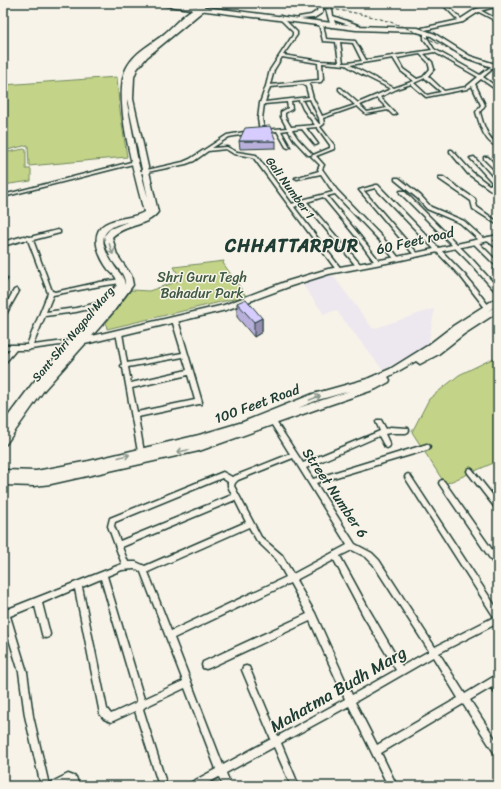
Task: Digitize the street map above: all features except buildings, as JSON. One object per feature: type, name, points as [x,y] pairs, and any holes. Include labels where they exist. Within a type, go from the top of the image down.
[{"type":"highway","points":[[160,3],[301,18],[323,24]]},
{"type":"highway","points":[[181,3],[323,24],[333,22],[426,30],[468,57],[497,66]]},
{"type":"highway","points":[[333,22],[356,28],[410,28],[435,31],[478,57],[497,66]]},
{"type":"main road","points":[[301,18],[317,15],[320,12],[321,4]]},
{"type":"main road","points":[[321,4],[329,9],[333,22]]},
{"type":"main road","points":[[321,4],[324,8],[326,16],[323,24]]},
{"type":"street","points":[[443,3],[461,21]]},
{"type":"street","points":[[497,6],[478,10],[461,21],[443,24],[426,30],[427,42],[436,51],[480,76],[498,90]]},
{"type":"street","name":"Sant Shri Nagpal Marg","points":[[3,441],[41,388],[83,341],[129,285],[130,281],[128,276],[117,262],[110,248],[108,236],[120,226],[148,219],[153,215],[152,198],[135,162],[129,113],[128,87],[134,68],[145,54],[200,7]]},
{"type":"street","points":[[478,10],[498,21]]},
{"type":"street","points":[[262,132],[260,119],[262,103],[272,70],[295,35],[295,32],[280,18]]},
{"type":"street","points":[[323,24],[324,40],[354,42],[366,62]]},
{"type":"street","points":[[435,31],[443,24]]},
{"type":"street","points":[[338,42],[341,64]]},
{"type":"street","points":[[281,56],[320,62],[347,64],[436,51]]},
{"type":"street","points":[[321,118],[378,97],[392,89],[415,83],[431,70],[432,65],[422,54]]},
{"type":"street","points":[[395,58],[402,70],[426,96],[468,88],[480,76],[497,66]]},
{"type":"street","points":[[268,86],[321,80],[320,62]]},
{"type":"street","points":[[347,64],[365,76],[377,80],[392,89]]},
{"type":"street","points":[[425,76],[444,93]]},
{"type":"street","points":[[141,172],[184,163],[208,150],[230,135],[318,126],[322,124],[321,118],[305,82]]},
{"type":"street","points":[[473,84],[482,100],[483,105],[478,112],[483,125],[491,142],[498,146]]},
{"type":"street","points":[[340,89],[366,113],[390,110]]},
{"type":"street","points":[[378,97],[394,114]]},
{"type":"street","points":[[262,103],[311,98]]},
{"type":"street","points":[[300,99],[305,109],[332,145],[332,149],[313,156],[322,165],[320,169],[337,192],[381,239],[397,259]]},
{"type":"street","points":[[289,100],[290,109],[284,112],[283,115],[296,140],[310,154]]},
{"type":"street","name":"Sant Shri Nagpal Marg","points":[[3,430],[36,385],[121,285],[120,277],[107,263],[100,246],[99,236],[101,232],[116,222],[144,216],[148,213],[129,113]]},
{"type":"street","points":[[303,127],[306,134],[316,144]]},
{"type":"street","points":[[278,130],[288,147]]},
{"type":"street","name":"Gali Number 1","points":[[208,150],[227,148],[236,153],[253,155],[339,270]]},
{"type":"street","points":[[452,151],[470,173],[498,194]]},
{"type":"street","points":[[472,158],[493,181],[494,185],[489,187]]},
{"type":"street","points":[[486,158],[498,170]]},
{"type":"street","points":[[3,196],[135,162]]},
{"type":"street","points":[[297,178],[322,172]]},
{"type":"street","points":[[441,178],[470,198],[475,208],[498,224]]},
{"type":"street","points":[[397,179],[419,197],[429,208],[462,222],[482,240],[498,265]]},
{"type":"street","points":[[417,255],[361,190],[376,186],[468,282],[487,307]]},
{"type":"street","points":[[290,206],[337,192]]},
{"type":"street","points":[[402,192],[498,291]]},
{"type":"street","points":[[324,195],[368,248],[378,263]]},
{"type":"street","points":[[304,201],[359,266]]},
{"type":"street","points":[[3,244],[24,238],[30,240],[58,232]]},
{"type":"street","name":"60 Feet road","points":[[73,342],[119,333],[226,307],[288,284],[339,270],[498,237]]},
{"type":"street","points":[[29,348],[52,293],[30,240]]},
{"type":"street","points":[[482,240],[498,247]]},
{"type":"street","points":[[52,293],[57,295],[100,284],[121,281]]},
{"type":"street","points":[[3,315],[16,291]]},
{"type":"street","name":"100 Feet Road","points":[[3,481],[34,482],[199,448],[314,406],[373,387],[434,353],[441,343],[498,300]]},
{"type":"street","points":[[43,314],[76,310],[106,303]]},
{"type":"street","name":"100 Feet Road","points":[[3,474],[36,475],[89,465],[199,439],[245,425],[316,397],[369,382],[393,371],[498,308]]},
{"type":"street","points":[[135,415],[200,402],[175,320]]},
{"type":"street","points":[[119,333],[141,452]]},
{"type":"street","points":[[3,347],[29,348],[73,342]]},
{"type":"street","points":[[3,361],[14,348]]},
{"type":"street","points":[[124,366],[185,354]]},
{"type":"street","points":[[129,386],[190,372]]},
{"type":"street","name":"Street Number 6","points":[[273,422],[300,467],[352,546],[376,562],[498,752]]},
{"type":"street","points":[[379,422],[387,445]]},
{"type":"street","points":[[300,467],[390,430],[406,430]]},
{"type":"street","points":[[311,482],[427,447]]},
{"type":"street","points":[[232,481],[294,455]]},
{"type":"street","points":[[470,471],[498,507]]},
{"type":"street","points":[[126,566],[110,522],[116,517],[223,475],[232,481]]},
{"type":"street","points":[[408,477],[498,618]]},
{"type":"street","points":[[232,481],[231,486],[235,497],[250,523],[264,545],[275,552],[279,557],[312,616],[350,700],[393,786]]},
{"type":"street","points":[[442,483],[498,564]]},
{"type":"street","points":[[118,545],[235,497]]},
{"type":"street","points":[[144,570],[250,523]]},
{"type":"street","points":[[170,636],[291,579],[352,546]]},
{"type":"street","points":[[335,555],[367,614],[401,671]]},
{"type":"street","points":[[45,786],[29,716],[23,672],[5,615],[103,574],[126,566],[137,565],[144,570],[227,786]]},
{"type":"street","points":[[103,574],[162,786]]},
{"type":"street","points":[[78,585],[103,711],[106,716],[110,718],[140,706],[187,683]]},
{"type":"street","points":[[38,601],[46,634]]},
{"type":"street","points":[[206,665],[312,616]]},
{"type":"street","name":"Mahatma Budh Marg","points":[[193,786],[498,618]]},
{"type":"street","points":[[246,670],[295,786]]},
{"type":"street","points":[[376,752],[495,680],[498,690]]},
{"type":"street","points":[[53,786],[68,778],[72,780],[75,786]]},
{"type":"shaded area","points":[[331,273],[373,329],[433,309],[434,312],[428,345],[383,370],[336,310],[324,314],[300,281]]},
{"type":"green space","points":[[117,77],[119,104],[127,157],[29,166],[28,145],[3,151],[3,85]]},
{"type":"green space","points":[[24,149],[26,150],[26,169],[31,169],[31,181],[3,185],[3,153]]},
{"type":"green space","name":"Shri Guru Tegh Bahadur Park","points":[[224,261],[223,263],[246,296],[107,329],[106,323],[131,290],[149,291],[181,280],[174,267]]},
{"type":"green space","points":[[498,356],[498,461],[445,484],[412,432],[429,399],[459,375]]},
{"type":"railway","points":[[249,3],[323,8],[378,18],[409,29],[498,71]]},
{"type":"district","name":"CHHATTARPUR","points":[[292,246]]}]
